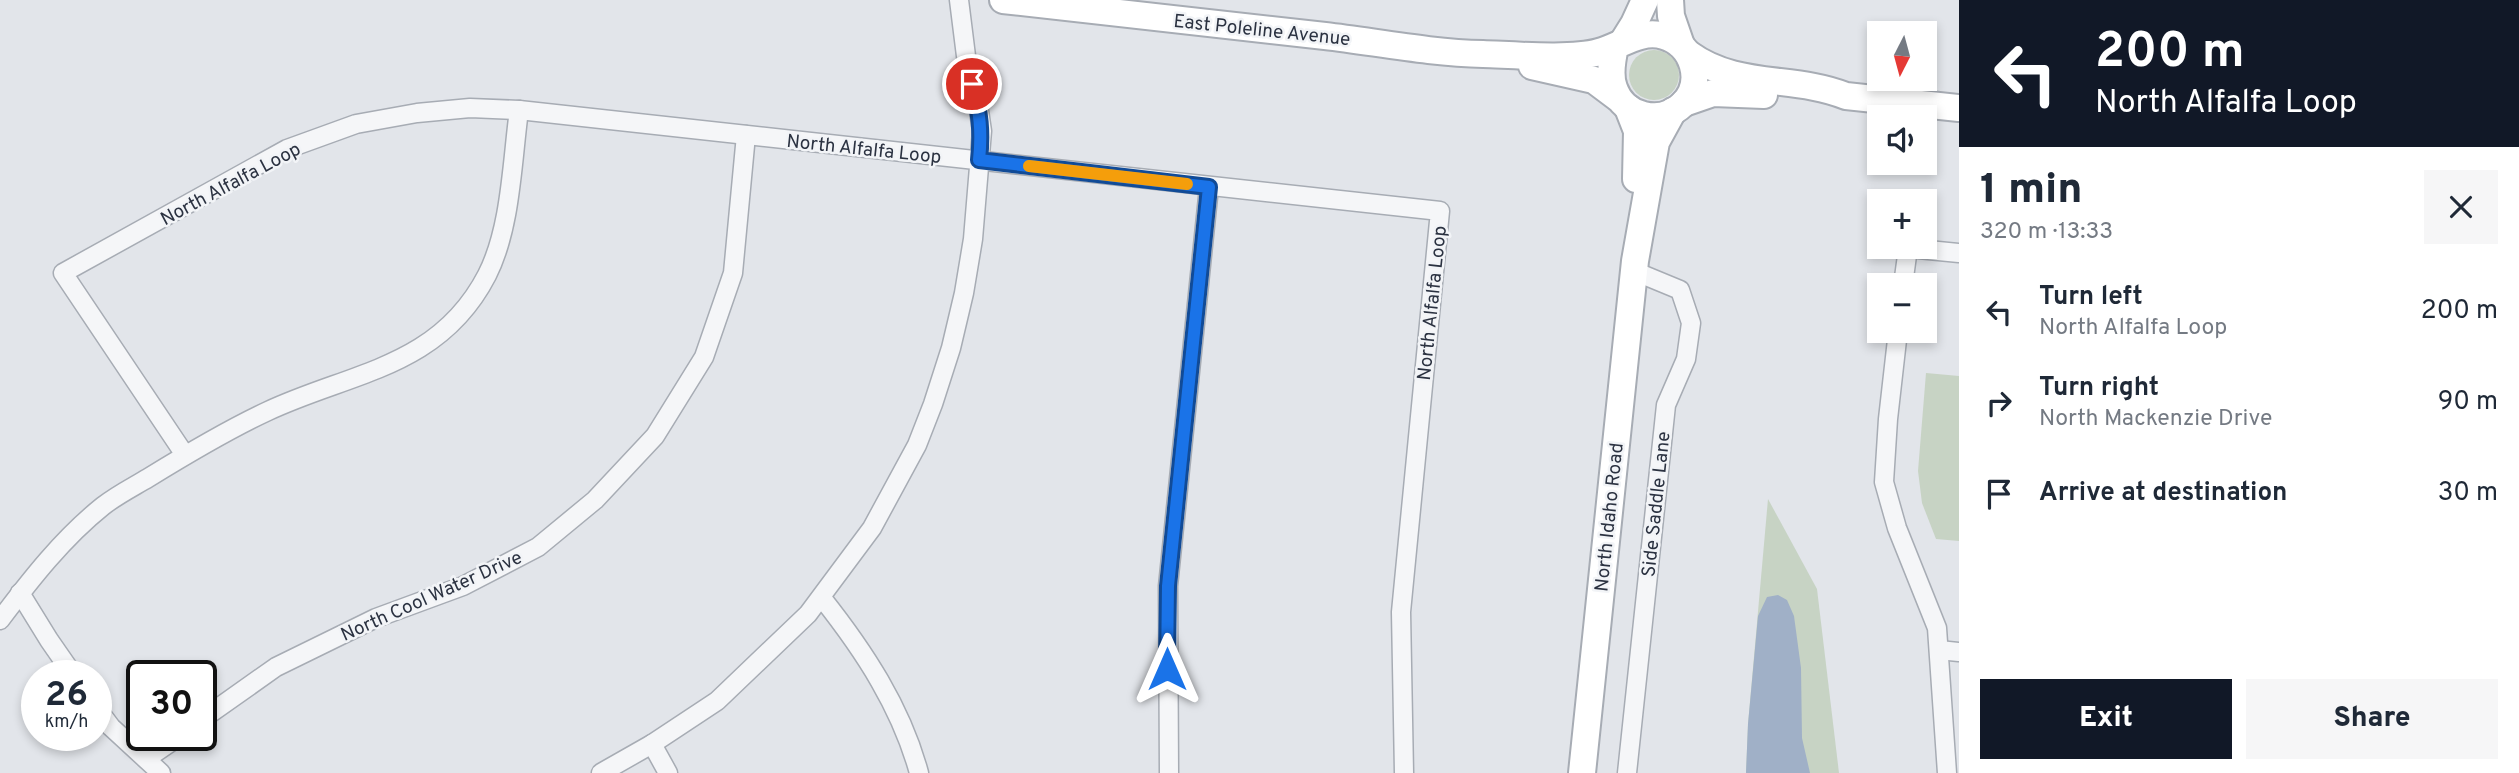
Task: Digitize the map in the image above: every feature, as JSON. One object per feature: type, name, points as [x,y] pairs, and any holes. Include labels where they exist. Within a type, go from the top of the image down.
[{"type":"main road","name":"East Poleline Avenue","points":[[1003,0],[1479,54],[1585,55],[1619,43]]},
{"type":"main road","points":[[1645,0],[1634,24],[1619,43],[1612,73],[1613,86],[1623,103],[1650,117],[1662,116],[1703,95],[1723,93],[1829,99],[1846,96]]},
{"type":"main road","points":[[1670,0],[1671,16],[1694,66],[1695,79],[1691,92],[1679,107]]},
{"type":"main road","points":[[1619,43],[1651,34],[1662,35],[1712,69],[1724,73],[1831,90],[1846,96],[1959,108]]},
{"type":"main road","name":"East Poleline Avenue","points":[[1479,54],[1594,80],[1623,103]]},
{"type":"main road","name":"North Idaho Road","points":[[1623,103],[1635,123],[1637,140],[1634,266]]},
{"type":"main road","name":"North Idaho Road","points":[[1582,773],[1634,266],[1656,142],[1679,107]]},
{"type":"street","points":[[601,773],[652,744],[717,701],[744,677],[822,598],[872,528],[896,487],[933,404],[951,348],[964,293],[972,239],[982,131],[967,64],[959,0]]},
{"type":"street","name":"North Alfalfa Loop","points":[[184,455],[63,273],[287,149],[356,124],[416,113],[470,108],[519,110],[1440,211],[1401,612],[1404,773]]},
{"type":"street","points":[[0,620],[55,551],[103,506],[184,455],[269,410],[414,354],[457,319],[487,275],[504,226],[519,110]]},
{"type":"street","name":"North Cool Water Drive","points":[[217,709],[276,667],[376,618],[463,586],[538,547],[604,491],[655,436],[704,356],[733,273],[746,135]]},
{"type":"street","points":[[1169,773],[1168,586],[1209,187]]},
{"type":"street","points":[[1937,251],[1959,253]]},
{"type":"street","name":"Side Saddle Lane","points":[[1627,773],[1666,405],[1686,359],[1691,323],[1680,290],[1634,266]]},
{"type":"street","points":[[1897,343],[1884,482],[1898,528],[1934,617],[1948,773]]},
{"type":"street","points":[[20,593],[63,660]]},
{"type":"street","points":[[822,598],[855,639],[873,667],[904,730],[919,773]]},
{"type":"street","points":[[1938,650],[1959,652]]},
{"type":"street","points":[[112,728],[161,773]]},
{"type":"street","points":[[652,744],[668,773]]},
{"type":"street","points":[[146,760],[159,751]]},
{"type":"green space","points":[[1654,50],[1672,57],[1679,75],[1672,93],[1654,100],[1636,93],[1629,75],[1636,57]]},
{"type":"green space","points":[[1926,373],[1959,376],[1959,541],[1936,539],[1922,503],[1918,471]]},
{"type":"green space","points":[[1768,499],[1817,589],[1839,773],[1746,773]]},
{"type":"water","points":[[1778,595],[1787,600],[1794,616],[1801,668],[1802,738],[1810,773],[1746,773],[1758,616],[1767,597]]},
{"type":"slow traffic","points":[[1029,166],[1187,184]]},
{"type":"route","points":[[972,84],[982,131],[979,160],[1209,187],[1168,586],[1167,669]]}]
